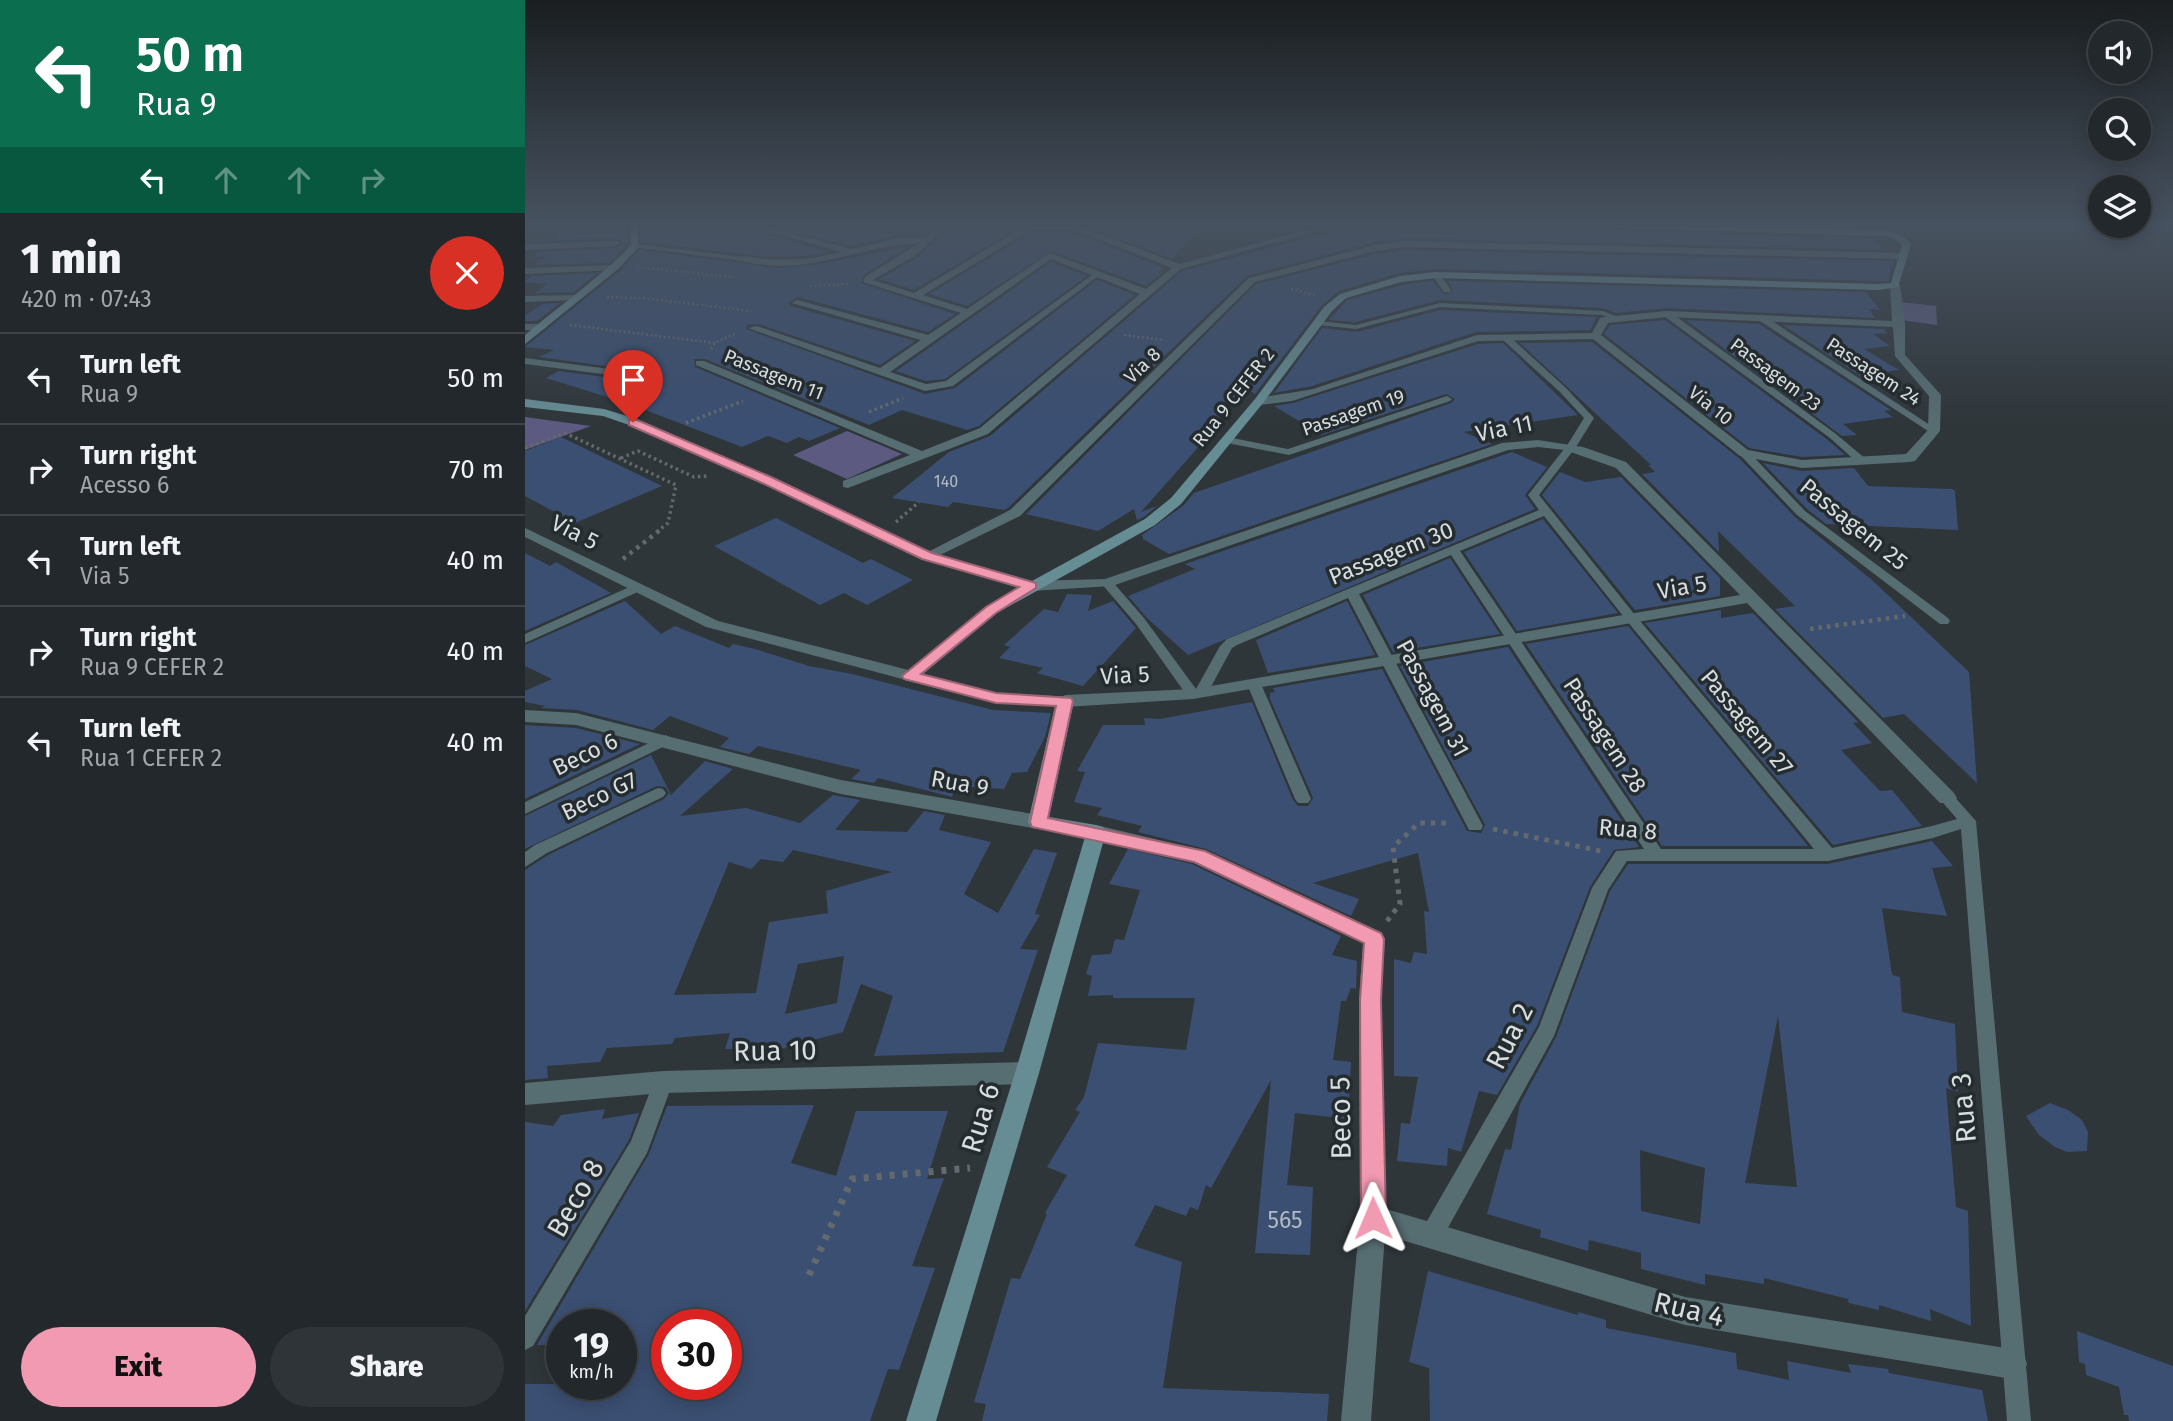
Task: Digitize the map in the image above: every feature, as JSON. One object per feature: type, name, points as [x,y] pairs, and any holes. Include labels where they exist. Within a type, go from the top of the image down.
[{"type":"street","points":[[525,341],[581,291]]},
{"type":"street","points":[[899,291],[968,312]]},
{"type":"street","points":[[915,296],[923,291]]},
{"type":"street","points":[[882,372],[998,291]]},
{"type":"street","points":[[753,328],[925,388],[949,384],[1075,291]]},
{"type":"street","points":[[848,484],[984,431],[1103,333],[1147,293],[1143,291]]},
{"type":"street","name":"Via 8","points":[[927,556],[1015,513],[1241,291]]},
{"type":"street","name":"Rua 9 CEFER 2","points":[[909,676],[991,610],[1150,522],[1176,501],[1338,300],[1359,291]]},
{"type":"street","points":[[1896,291],[1900,356],[1935,395],[1934,432]]},
{"type":"street","points":[[525,299],[575,296]]},
{"type":"street","points":[[797,303],[929,339]]},
{"type":"street","points":[[1259,401],[1288,399],[1317,391],[1477,338],[1595,337],[1604,320],[1617,318],[1667,314],[1900,324]]},
{"type":"street","points":[[525,327],[544,325]]},
{"type":"street","name":"Via 10","points":[[1595,337],[1744,453],[1802,464],[1910,458],[1934,432]]},
{"type":"street","name":"Passagem 11","points":[[701,363],[922,455]]},
{"type":"street","points":[[1272,383],[1317,391]]},
{"type":"street","points":[[525,403],[604,413],[766,480],[927,556],[1031,586]]},
{"type":"street","name":"Via 11","points":[[1031,586],[1107,583],[1506,446],[1541,442],[1572,445],[1621,465],[1947,798]]},
{"type":"street","name":"Via 5","points":[[525,532],[712,624],[996,698],[1065,701],[1197,694],[1751,598]]},
{"type":"street","points":[[1038,822],[1065,701]]},
{"type":"street","name":"Rua 9","points":[[525,716],[576,719],[841,787],[1096,832],[1198,856],[1374,939]]},
{"type":"street","name":"Rua 6","points":[[921,1421],[1027,1073],[1096,832]]},
{"type":"street","name":"Beco 5","points":[[1356,1421],[1373,1218],[1370,1000],[1374,939]]},
{"type":"street","name":"Rua 10","points":[[525,1094],[663,1082],[1027,1073]]},
{"type":"street","name":"Rua 4","points":[[1373,1218],[1685,1311],[2012,1364]]},
{"type":"lane","points":[[1318,323],[1356,327],[1449,304],[1603,313],[1617,318]]},
{"type":"lane","name":"Passagem 23","points":[[1667,314],[1833,436],[1863,462]]},
{"type":"lane","name":"Passagem 24","points":[[1760,317],[1934,432]]},
{"type":"lane","points":[[1506,338],[1563,390],[1589,418],[1572,445],[1533,492],[1544,512]]},
{"type":"lane","points":[[525,361],[656,378]]},
{"type":"lane","name":"Passagem 19","points":[[1227,440],[1289,452],[1447,399]]},
{"type":"lane","name":"Passagem 25","points":[[1744,453],[1801,513],[1944,621]]},
{"type":"lane","name":"Passagem 30","points":[[1197,694],[1229,644],[1350,591],[1544,512]]},
{"type":"lane","name":"Passagem 27","points":[[1544,512],[1828,855]]},
{"type":"lane","name":"Passagem 28","points":[[1454,550],[1657,856]]},
{"type":"lane","points":[[1107,583],[1197,694]]},
{"type":"lane","points":[[525,639],[636,588]]},
{"type":"lane","name":"Passagem 31","points":[[1350,591],[1475,825]]},
{"type":"lane","points":[[1254,684],[1303,799]]},
{"type":"lane","name":"Beco 6","points":[[525,809],[666,740]]},
{"type":"lane","name":"Beco G7","points":[[525,861],[541,849],[658,793]]},
{"type":"lane","points":[[1947,798],[1968,821]]},
{"type":"lane","name":"Rua 8","points":[[1622,855],[1828,855],[1933,832],[1968,821]]},
{"type":"lane","name":"Rua 3","points":[[1968,821],[2012,1364],[2019,1421]]},
{"type":"lane","name":"Rua 2","points":[[1431,1236],[1546,1030],[1600,888],[1622,855]]},
{"type":"lane","name":"Beco 8","points":[[525,1338],[640,1146],[663,1082]]},
{"type":"path","points":[[1301,291],[1338,300]]},
{"type":"path","points":[[642,298],[763,312]]},
{"type":"path","points":[[544,325],[715,344]]},
{"type":"path","points":[[1103,333],[1191,342]]},
{"type":"path","points":[[846,422],[925,388]]},
{"type":"path","points":[[659,434],[768,391]]},
{"type":"path","points":[[525,447],[565,433],[676,485],[668,523],[606,572]]},
{"type":"path","points":[[620,458],[638,451]]},
{"type":"path","points":[[890,525],[919,502]]},
{"type":"path","points":[[1785,633],[1931,611]]},
{"type":"path","name":"Rua 8","points":[[1374,939],[1400,904],[1393,847],[1419,823],[1475,825],[1622,855]]},
{"type":"path","points":[[809,1275],[852,1179],[967,1169]]},
{"type":"shaded area","points":[[1901,302],[1936,306],[1937,325],[1901,320]]},
{"type":"shaded area","points":[[525,417],[591,426],[525,450]]},
{"type":"shaded area","points":[[847,431],[902,454],[847,479],[793,455]]},
{"type":"building","points":[[537,291],[575,291],[574,292],[535,293]]},
{"type":"building","points":[[595,291],[886,291],[955,314],[928,332],[798,297],[789,302],[791,306],[915,341],[880,365],[758,324],[747,325],[746,329],[925,394],[955,388],[1082,291],[1126,291],[1135,295],[979,426],[967,430],[902,410],[869,425],[705,359],[694,359],[695,367],[840,428],[809,441],[799,437],[787,443],[768,436],[742,447],[627,403],[546,378],[559,371],[656,384],[663,379],[657,373],[539,357],[554,350],[525,347]]},
{"type":"building","points":[[934,291],[989,291],[967,306],[929,294]]},
{"type":"building","points":[[1009,291],[1066,291],[945,379],[926,381],[896,371]]},
{"type":"building","points":[[1158,291],[1231,291],[1008,508],[1004,510],[953,502],[948,507],[892,498],[949,452],[990,436]]},
{"type":"building","points":[[1249,291],[1339,291],[1322,305],[1255,394],[1243,387],[1204,434],[1209,435],[1141,512],[1157,506],[1144,517],[1137,520],[1134,509],[1098,531],[1026,514]]},
{"type":"building","points":[[1379,291],[1441,291],[1444,295],[1452,291],[1840,291],[1866,292],[1880,310],[1869,309],[1875,318],[1667,308],[1616,313],[1603,308],[1440,300],[1356,322],[1329,320],[1347,300]]},
{"type":"building","points":[[560,303],[537,321],[525,321],[525,316],[542,304]]},
{"type":"building","points":[[1440,310],[1597,317],[1590,330],[1476,332],[1312,386],[1274,393],[1322,328],[1357,332]]},
{"type":"building","points":[[1665,320],[1845,455],[1802,457],[1749,448],[1604,334],[1610,325]]},
{"type":"building","points":[[1686,320],[1759,324],[1891,410],[1884,411],[1893,417],[1843,424],[1857,435],[1842,436]]},
{"type":"building","points":[[1783,325],[1884,329],[1887,333],[1873,334],[1890,346],[1864,349],[1899,370],[1885,372],[1893,376],[1865,379]]},
{"type":"building","points":[[1592,342],[1740,459],[1795,517],[1872,580],[1969,672],[1977,783],[1904,714],[1883,718],[1775,609],[1795,606],[1718,531],[1719,552],[1642,474],[1655,472],[1648,465],[1651,465],[1520,343]]},
{"type":"building","points":[[1503,343],[1578,415],[1464,432],[1492,444],[1169,554],[1143,539],[1142,535],[1183,506],[1194,493],[1451,403],[1455,399],[1446,394],[1322,435],[1274,406],[1293,403],[1478,344]]},
{"type":"building","points":[[561,437],[662,486],[575,523],[525,496],[525,451]]},
{"type":"building","points":[[1512,452],[1547,467],[1525,495],[1535,509],[1188,655],[1146,617],[1128,596],[1195,569],[1185,564]]},
{"type":"building","points":[[1763,463],[1802,471],[1854,468],[1868,486],[1952,489],[1955,491],[1958,530],[1826,524],[1807,509]]},
{"type":"building","points":[[1560,472],[1585,482],[1621,477],[1720,578],[1720,596],[1635,610],[1542,495]]},
{"type":"building","points":[[776,518],[863,563],[871,559],[913,580],[867,605],[844,593],[820,605],[714,546]]},
{"type":"building","points":[[1543,519],[1618,613],[1517,631],[1464,552]]},
{"type":"building","points":[[525,553],[550,566],[556,562],[611,593],[525,631]]},
{"type":"building","points":[[1450,558],[1500,634],[1393,652],[1363,595]]},
{"type":"building","points":[[1067,594],[1092,595],[1088,611],[1113,601],[1136,628],[1083,686],[1037,673],[1043,668],[999,658],[1010,647],[1004,645],[1044,609],[1058,612]]},
{"type":"building","points":[[625,601],[661,634],[675,626],[729,648],[733,644],[755,649],[809,666],[852,674],[993,710],[1051,713],[1045,737],[1027,772],[1012,773],[1004,789],[956,786],[952,797],[878,778],[874,783],[851,779],[861,770],[758,746],[749,754],[720,747],[729,738],[670,716],[653,730],[577,710],[541,708],[545,706],[525,702],[525,691],[552,679],[525,666],[525,645]]},
{"type":"building","points":[[1347,601],[1375,655],[1268,673],[1256,640]]},
{"type":"building","points":[[1721,610],[1721,618],[1753,613],[1858,722],[1853,723],[1872,743],[1841,750],[1880,791],[1892,790],[1922,826],[1833,845],[1645,623]]},
{"type":"building","points":[[1628,626],[1808,846],[1662,846],[1526,644]]},
{"type":"building","points":[[1508,647],[1639,847],[1614,850],[1590,887],[1537,1026],[1497,1095],[1479,1091],[1461,1152],[1448,1148],[1447,1166],[1397,1161],[1401,1123],[1410,1124],[1418,1077],[1394,1076],[1394,959],[1411,963],[1414,952],[1427,954],[1424,911],[1429,912],[1418,853],[1313,883],[1359,899],[1351,916],[1206,849],[1138,832],[1142,826],[1097,815],[1102,808],[1074,802],[1085,772],[1077,771],[1103,725],[1145,725],[1144,718],[1160,719],[1252,702],[1293,800],[1298,806],[1308,806],[1313,798],[1270,699],[1270,693],[1275,692],[1273,688],[1382,669],[1467,831],[1481,833],[1485,825],[1400,666]]},
{"type":"building","points":[[525,725],[576,728],[640,744],[525,799]]},
{"type":"building","points":[[651,755],[671,795],[705,761],[733,769],[680,816],[746,808],[800,823],[833,795],[860,800],[835,830],[907,832],[924,811],[945,815],[939,830],[991,842],[964,894],[998,913],[1034,849],[1057,853],[1035,914],[1040,915],[1020,949],[1038,950],[1003,1052],[874,1056],[893,996],[861,984],[843,1032],[751,1057],[753,1051],[735,1052],[736,1049],[725,1049],[730,1033],[675,1038],[672,1044],[607,1048],[600,1062],[547,1066],[548,1078],[525,1080],[525,870],[548,855],[664,799],[669,793],[665,787],[657,786],[525,849],[525,816]],"holes":[[[793,850],[892,872],[826,891],[828,913],[769,922],[756,993],[674,995],[729,862],[751,869],[761,859],[783,862]],[[844,956],[837,1003],[785,1014],[798,964]]]},
{"type":"building","points":[[1932,841],[1953,866],[1932,868],[1947,916],[1882,908],[1892,975],[1900,977],[1902,1012],[1955,1024],[1958,1092],[1946,1088],[1956,1207],[1968,1211],[1971,1326],[1930,1309],[1931,1321],[1879,1305],[1879,1310],[1849,1303],[1848,1299],[1764,1278],[1764,1284],[1705,1274],[1705,1285],[1641,1269],[1641,1253],[1589,1240],[1588,1251],[1540,1237],[1541,1230],[1487,1214],[1505,1149],[1511,1150],[1520,1104],[1556,1037],[1610,891],[1628,864],[1828,864]],"holes":[[[1778,1016],[1797,1187],[1745,1183]],[[1640,1150],[1705,1168],[1700,1224],[1641,1211]]]},
{"type":"building","points":[[1128,849],[1192,864],[1341,936],[1332,955],[1357,961],[1356,989],[1351,988],[1346,1001],[1341,1001],[1333,1060],[1351,1062],[1348,1119],[1295,1113],[1287,1185],[1313,1187],[1310,1255],[1255,1253],[1271,1080],[1211,1188],[1206,1185],[1198,1210],[1190,1207],[1186,1216],[1155,1205],[1134,1246],[1182,1262],[1163,1388],[1329,1394],[1327,1421],[982,1421],[986,1404],[974,1402],[1011,1278],[1020,1279],[1047,1214],[1045,1213],[1067,1175],[1047,1167],[1080,1112],[1075,1110],[1084,1097],[1098,1043],[1186,1050],[1195,998],[1088,996],[1092,976],[1086,974],[1092,955],[1111,954],[1115,939],[1124,940],[1140,890],[1109,884]]},
{"type":"building","points":[[2050,1103],[2068,1110],[2082,1120],[2088,1132],[2087,1151],[2067,1152],[2039,1135],[2026,1116]]},
{"type":"building","points":[[814,1105],[791,1163],[836,1176],[856,1111],[948,1111],[927,1179],[944,1178],[912,1266],[935,1268],[899,1370],[888,1369],[870,1421],[525,1421],[525,1384],[546,1384],[546,1400],[637,1400],[637,1309],[558,1309],[649,1154],[667,1106]]},
{"type":"building","points":[[605,1109],[602,1119],[639,1113],[629,1140],[525,1311],[525,1122],[553,1126],[561,1115]]},
{"type":"building","points":[[1428,1271],[1578,1315],[1578,1312],[1606,1320],[1606,1328],[1736,1353],[1737,1369],[1789,1380],[1787,1361],[1851,1373],[1848,1364],[1888,1369],[1889,1373],[1982,1390],[1988,1421],[1430,1421],[1429,1368],[1409,1362]]},
{"type":"building","points":[[546,1330],[546,1345],[537,1345]]},
{"type":"building","points":[[2077,1331],[2173,1366],[2173,1421],[2129,1421],[2128,1415],[2124,1415],[2119,1387],[2086,1375],[2085,1364],[2079,1362]]},
{"type":"route","points":[[633,422],[766,480],[927,556],[1031,586],[991,610],[909,676],[996,698],[1065,701],[1038,822],[1096,832],[1198,856],[1374,939],[1370,1000],[1373,1218]]}]
